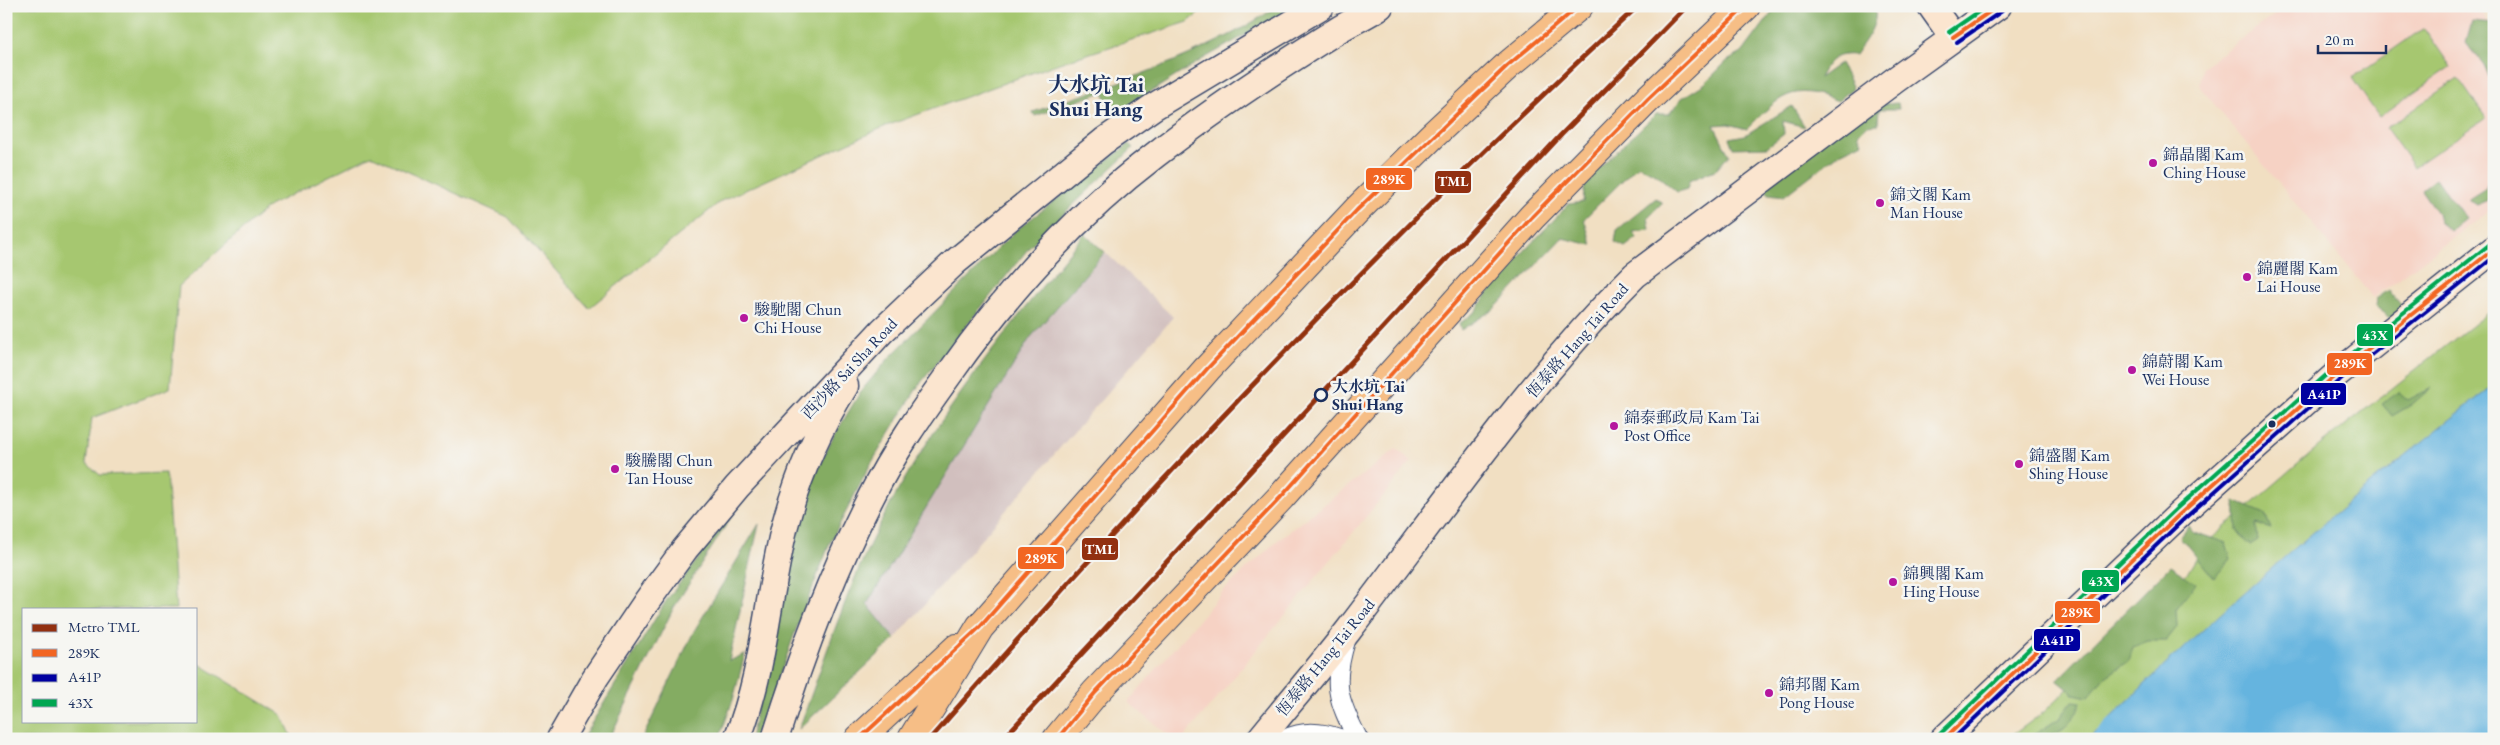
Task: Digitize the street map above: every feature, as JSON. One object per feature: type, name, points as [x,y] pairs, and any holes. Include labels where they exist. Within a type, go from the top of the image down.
[{"type":"main road","name":"西沙路 Sai Sha Road","points":[[560,739],[600,670],[647,601],[685,550],[737,487],[882,331],[955,262],[1069,169],[1153,107],[1321,6]]},
{"type":"main road","points":[[775,739],[824,598],[871,496],[911,428],[1012,290],[1086,214],[1152,156],[1338,30],[1380,6]]},
{"type":"main road","points":[[859,739],[980,627],[1208,369],[1357,210],[1507,66],[1579,6]]},
{"type":"main road","points":[[1056,739],[1095,694],[1281,497],[1532,217],[1648,99],[1746,6]]},
{"type":"main road","points":[[1931,6],[1953,37]]},
{"type":"main road","name":"恆泰路 Hang Tai Road","points":[[1260,739],[1348,630],[1522,402],[1599,311],[1629,281],[1953,37],[1998,6]]},
{"type":"main road","points":[[1944,739],[2156,537],[2338,373],[2494,250]]},
{"type":"main road","points":[[737,739],[754,687],[785,525],[797,487],[808,456],[832,407],[869,347]]},
{"type":"main road","points":[[912,739],[980,627]]},
{"type":"street","points":[[1348,630],[1336,682],[1344,711],[1358,739]]},
{"type":"street","points":[[1286,739],[1309,732],[1323,733],[1341,739]]},
{"type":"shaded area","points":[[2287,6],[2478,6],[2494,33],[2494,207],[2373,298],[2200,87],[2202,67]]},
{"type":"shaded area","points":[[1105,252],[1173,317],[895,639],[867,604],[1030,338]]},
{"type":"shaded area","points":[[1396,449],[1412,461],[1183,739],[1173,739],[1128,702],[1224,590],[1278,540]]},
{"type":"green space","points":[[6,6],[1208,6],[1188,22],[1062,62],[886,126],[721,201],[589,308],[508,217],[371,155],[269,206],[179,286],[170,388],[92,418],[86,463],[100,475],[166,473],[176,608],[22,608],[22,722],[198,722],[198,663],[282,715],[293,739],[6,739]]},
{"type":"green space","points":[[1278,6],[1296,6],[1203,59],[1114,115],[1103,92],[1035,116],[1033,112],[1128,79],[1190,54],[1220,40]]},
{"type":"green space","points":[[1777,6],[1874,6],[1875,19],[1873,25],[1867,38],[1855,55],[1842,55],[1833,59],[1819,78],[1840,63],[1853,88],[1838,101],[1822,95],[1809,93],[1787,95],[1769,108],[1747,129],[1728,124],[1714,125],[1729,155],[1717,169],[1689,181],[1687,189],[1677,192],[1657,175],[1638,165],[1584,219],[1592,245],[1562,238],[1494,309],[1461,330],[1459,324],[1476,311],[1488,293],[1507,274],[1525,250],[1569,204],[1583,202],[1585,181],[1656,114],[1669,114],[1682,98],[1704,84],[1727,61],[1742,53]]},
{"type":"green space","points":[[2472,21],[2494,23],[2494,88],[2484,65],[2466,42]]},
{"type":"green space","points":[[2424,28],[2451,67],[2379,117],[2352,78]]},
{"type":"green space","points":[[2458,78],[2486,118],[2414,167],[2386,128]]},
{"type":"green space","points":[[1898,103],[1899,109],[1879,109],[1878,124],[1867,125],[1858,134],[1862,142],[1840,153],[1784,196],[1769,194],[1765,189],[1861,105]]},
{"type":"green space","points":[[1792,106],[1805,127],[1783,121],[1784,134],[1767,147],[1733,148],[1729,138],[1745,135]]},
{"type":"green space","points":[[1129,144],[1133,148],[1032,244],[919,385],[869,467],[830,543],[794,635],[758,739],[750,739],[797,522],[811,482],[834,436],[861,391],[889,358],[1015,231]]},
{"type":"green space","points":[[2494,169],[2494,198],[2477,205],[2467,200],[2486,188]]},
{"type":"green space","points":[[2436,178],[2466,219],[2451,231],[2439,221],[2437,213],[2421,190]]},
{"type":"green space","points":[[1656,198],[1662,203],[1648,217],[1650,230],[1633,232],[1637,238],[1625,247],[1615,242],[1617,230]]},
{"type":"green space","points":[[1084,234],[1105,252],[1030,338],[867,604],[895,639],[799,729],[859,569],[870,543],[904,480],[951,407],[977,371]]},
{"type":"green space","points":[[2389,290],[2403,309],[2392,319],[2375,306],[2376,299]]},
{"type":"green space","points":[[2494,308],[2494,385],[2389,469],[2236,600],[2089,739],[2007,739],[2044,712],[2188,572],[2204,545],[2320,445]]},
{"type":"green space","points":[[2431,388],[2411,405],[2392,416],[2382,404],[2399,392],[2408,400]]},
{"type":"green space","points":[[2235,501],[2265,514],[2271,529],[2256,524],[2258,541],[2250,546],[2237,530]]},
{"type":"green space","points":[[738,506],[673,609],[609,739],[582,739],[666,601]]},
{"type":"green space","points":[[759,524],[729,661],[745,654],[733,700],[719,739],[642,739],[694,631]]},
{"type":"green space","points":[[2188,526],[2194,532],[2226,543],[2231,559],[2214,578],[2180,537]]},
{"type":"green space","points":[[2170,566],[2196,583],[2176,609],[2177,627],[2166,641],[2148,641],[2133,647],[2129,661],[2104,678],[2088,697],[2074,694],[2057,680]]},
{"type":"green space","points":[[2073,701],[2081,702],[2074,717],[2064,728],[2050,736],[2034,739],[2035,734],[2060,718]]},
{"type":"water","points":[[2494,385],[2494,739],[2089,739],[2186,646],[2286,556],[2389,469]]},
{"type":"metro line","name":"TML","points":[[930,739],[1014,643],[1186,455],[1274,363],[1453,182],[1638,6]]},
{"type":"metro line","name":"TML","points":[[1003,739],[1561,135],[1687,6]]},
{"type":"transit line","name":"289K","points":[[859,739],[980,627],[1207,369],[1357,210],[1507,66],[1579,6]]},
{"type":"transit line","name":"289K","points":[[1057,739],[1095,693],[1281,497],[1532,217],[1648,99],[1746,6]]},
{"type":"transit line","name":"43X","points":[[1949,32],[1987,6]]},
{"type":"transit line","name":"289K","points":[[1953,37],[1998,6]]},
{"type":"transit line","name":"A41P","points":[[1957,42],[2002,11]]},
{"type":"transit line","name":"43X","points":[[1940,734],[2176,509],[2334,368],[2490,244]]},
{"type":"transit line","name":"289K","points":[[1944,739],[2180,514],[2338,373],[2494,249]]},
{"type":"transit line","name":"A41P","points":[[1953,739],[2184,519],[2342,378],[2494,257]]},
{"type":"place","name":"錦晶閣 Kam Ching House","points":[[2153,163]]},
{"type":"place","name":"錦文閣 Kam Man House","points":[[1880,203]]},
{"type":"place","name":"錦麗閣 Kam Lai House","points":[[2247,277]]},
{"type":"place","name":"駿馳閣 Chun Chi House","points":[[744,318]]},
{"type":"place","name":"錦蔚閣 Kam Wei House","points":[[2132,370]]},
{"type":"place","name":"大水坑 Tai Shui Hang","points":[[1321,395]]},
{"type":"place","name":"錦泰郵政局 Kam Tai Post Office","points":[[1614,426]]},
{"type":"place","name":"錦盛閣 Kam Shing House","points":[[2019,464]]},
{"type":"place","name":"駿騰閣 Chun Tan House","points":[[615,469]]},
{"type":"place","name":"錦興閣 Kam Hing House","points":[[1893,582]]},
{"type":"place","name":"錦邦閣 Kam Pong House","points":[[1769,693]]},
{"type":"district","name":"大水坑 Tai Shui Hang","points":[[1096,97]]}]
